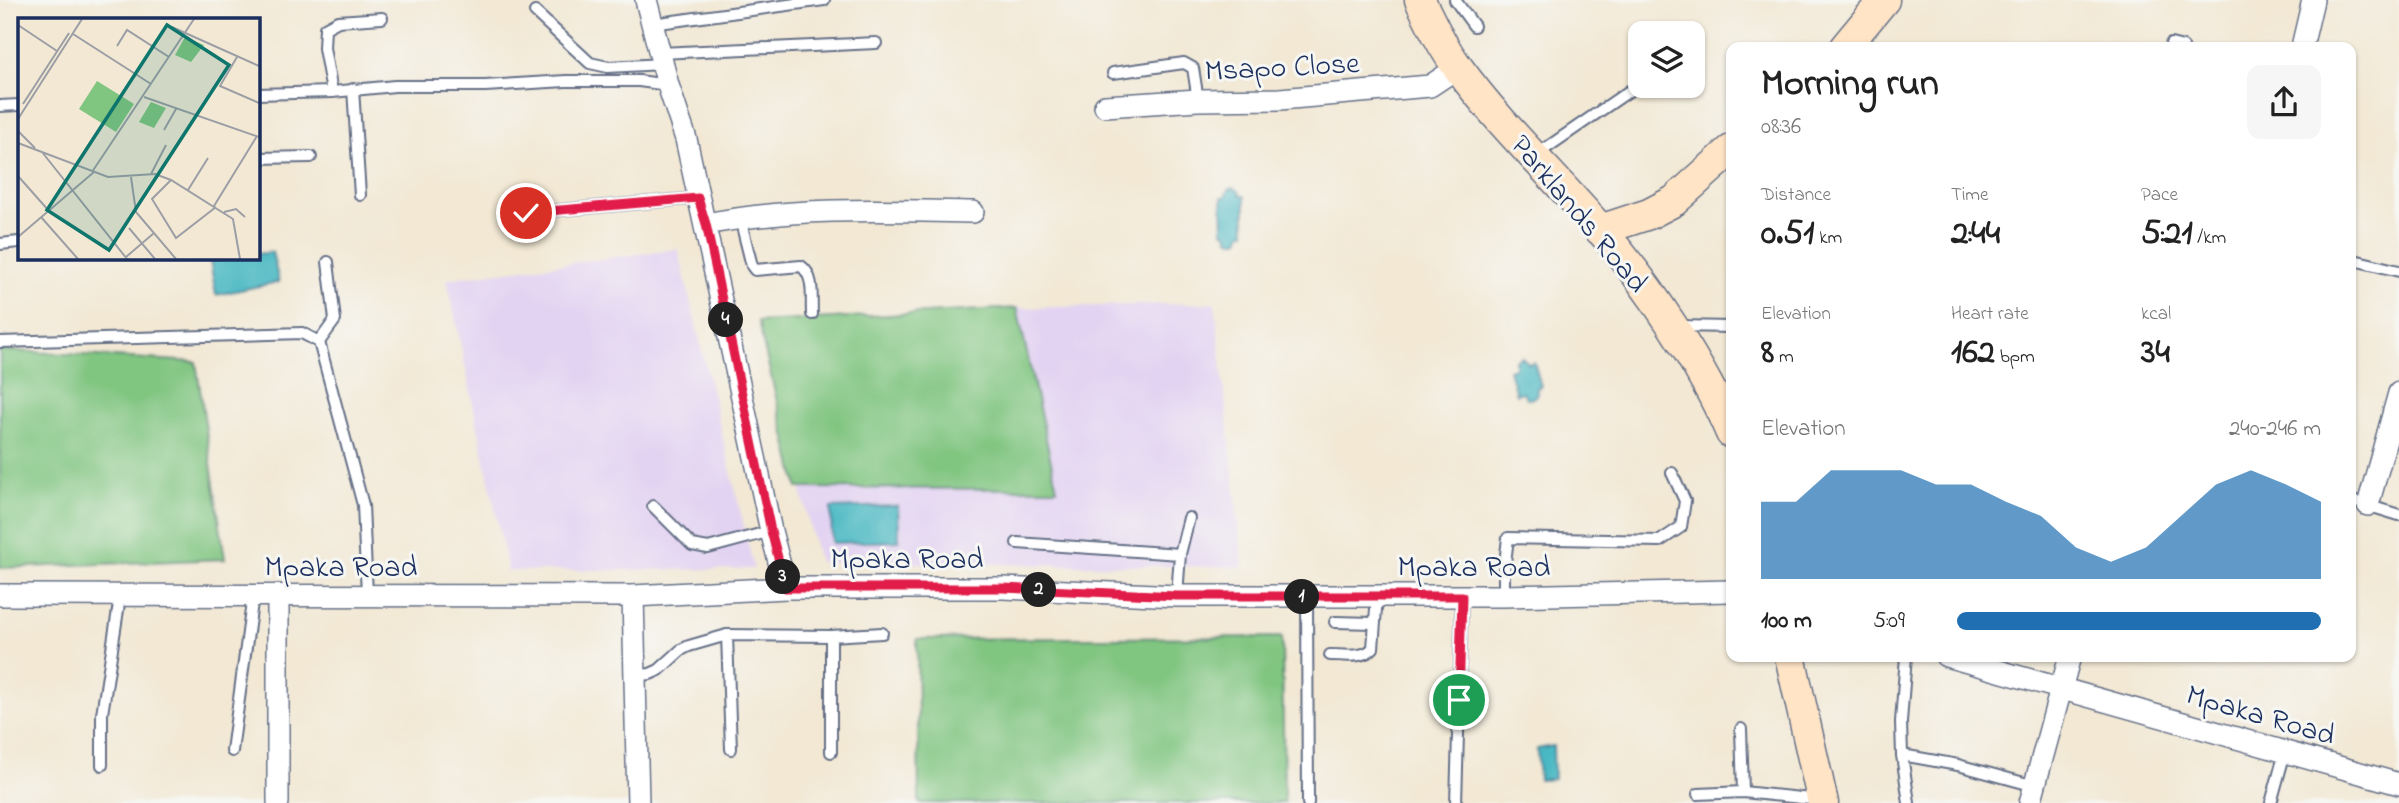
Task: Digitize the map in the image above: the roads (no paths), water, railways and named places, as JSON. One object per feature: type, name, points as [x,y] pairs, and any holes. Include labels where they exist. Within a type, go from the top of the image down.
[{"type":"main road","name":"Parklands Road","points":[[1420,0],[1457,68],[1636,274],[1693,360],[1726,422]]},
{"type":"main road","points":[[1848,42],[1884,0]]},
{"type":"main road","points":[[1600,230],[1648,214],[1674,201],[1726,154]]},
{"type":"main road","points":[[1793,662],[1823,802]]},
{"type":"street","points":[[646,0],[668,86],[686,139],[771,531],[786,588]]},
{"type":"street","points":[[2303,42],[2314,0]]},
{"type":"street","name":"Msapo Close","points":[[1105,106],[1198,100],[1280,99],[1430,86],[1457,68]]},
{"type":"street","points":[[706,224],[802,211],[973,212]]},
{"type":"street","points":[[2359,502],[2399,393]]},
{"type":"street","name":"Mpaka Road","points":[[0,595],[633,596],[786,588],[1003,588],[1177,596],[1307,597],[1726,592]]},
{"type":"street","points":[[278,595],[278,803]]},
{"type":"street","points":[[633,596],[638,803]]},
{"type":"street","name":"Mpaka Road","points":[[1967,662],[2399,785]]},
{"type":"street","points":[[2033,795],[2069,662]]},
{"type":"street","points":[[2395,803],[2399,785]]},
{"type":"lane","points":[[652,23],[824,0]]},
{"type":"lane","points":[[1455,0],[1474,26]]},
{"type":"lane","points":[[535,12],[580,56],[590,63],[608,67],[661,59],[876,43]]},
{"type":"lane","points":[[332,92],[324,48],[325,28],[338,21],[382,18]]},
{"type":"lane","points":[[1113,73],[1184,64],[1193,68],[1198,100]]},
{"type":"lane","points":[[259,93],[566,81],[639,81],[668,86]]},
{"type":"lane","points":[[353,89],[360,195]]},
{"type":"lane","points":[[1534,157],[1628,92]]},
{"type":"lane","points":[[0,107],[18,105]]},
{"type":"lane","points":[[259,158],[312,157]]},
{"type":"lane","points":[[526,213],[698,198]]},
{"type":"lane","points":[[740,218],[755,270],[801,266],[806,270],[810,277],[813,314]]},
{"type":"lane","points":[[0,244],[18,242]]},
{"type":"lane","points":[[2356,260],[2399,271]]},
{"type":"lane","points":[[319,342],[335,320],[328,262]]},
{"type":"lane","points":[[1670,326],[1726,327]]},
{"type":"lane","points":[[0,342],[302,333],[319,342],[363,505],[368,595]]},
{"type":"lane","points":[[1504,596],[1508,538],[1660,541],[1681,527],[1685,501],[1672,472]]},
{"type":"lane","points":[[2359,502],[2399,515]]},
{"type":"lane","points":[[653,506],[692,545],[699,548],[771,531]]},
{"type":"lane","points":[[1177,596],[1180,554],[1189,518]]},
{"type":"lane","points":[[1017,542],[1180,554]]},
{"type":"lane","points":[[232,751],[253,595]]},
{"type":"lane","points":[[1330,655],[1364,655],[1370,652],[1373,648],[1377,596]]},
{"type":"lane","points":[[1456,803],[1462,596]]},
{"type":"lane","points":[[102,765],[102,714],[120,597]]},
{"type":"lane","points":[[1307,597],[1308,803]]},
{"type":"lane","points":[[1335,622],[1374,622]]},
{"type":"lane","points":[[633,676],[659,670],[681,650],[698,642],[727,635],[831,636],[882,633]]},
{"type":"lane","points":[[727,635],[731,749]]},
{"type":"lane","points":[[831,636],[831,752]]},
{"type":"lane","points":[[1906,662],[1901,722],[1902,755],[1909,803]]},
{"type":"lane","points":[[1741,729],[1743,792]]},
{"type":"lane","points":[[2271,803],[2285,752]]},
{"type":"lane","points":[[1902,755],[1958,765],[2033,795]]},
{"type":"lane","points":[[1698,794],[1743,792],[1823,802]]},
{"type":"water","points":[[1233,188],[1238,190],[1241,196],[1245,196],[1245,232],[1242,232],[1239,240],[1230,240],[1226,232],[1223,232],[1222,197]]},
{"type":"water","points":[[272,252],[279,282],[216,295],[210,261],[259,259],[259,254]]},
{"type":"water","points":[[1522,357],[1529,364],[1534,362],[1541,386],[1537,388],[1537,395],[1531,399],[1523,392],[1516,394],[1509,370],[1515,368],[1515,360]]},
{"type":"water","points":[[898,506],[899,541],[832,543],[831,508]]},
{"type":"water","points":[[1553,746],[1554,779],[1539,780],[1537,749]]}]
